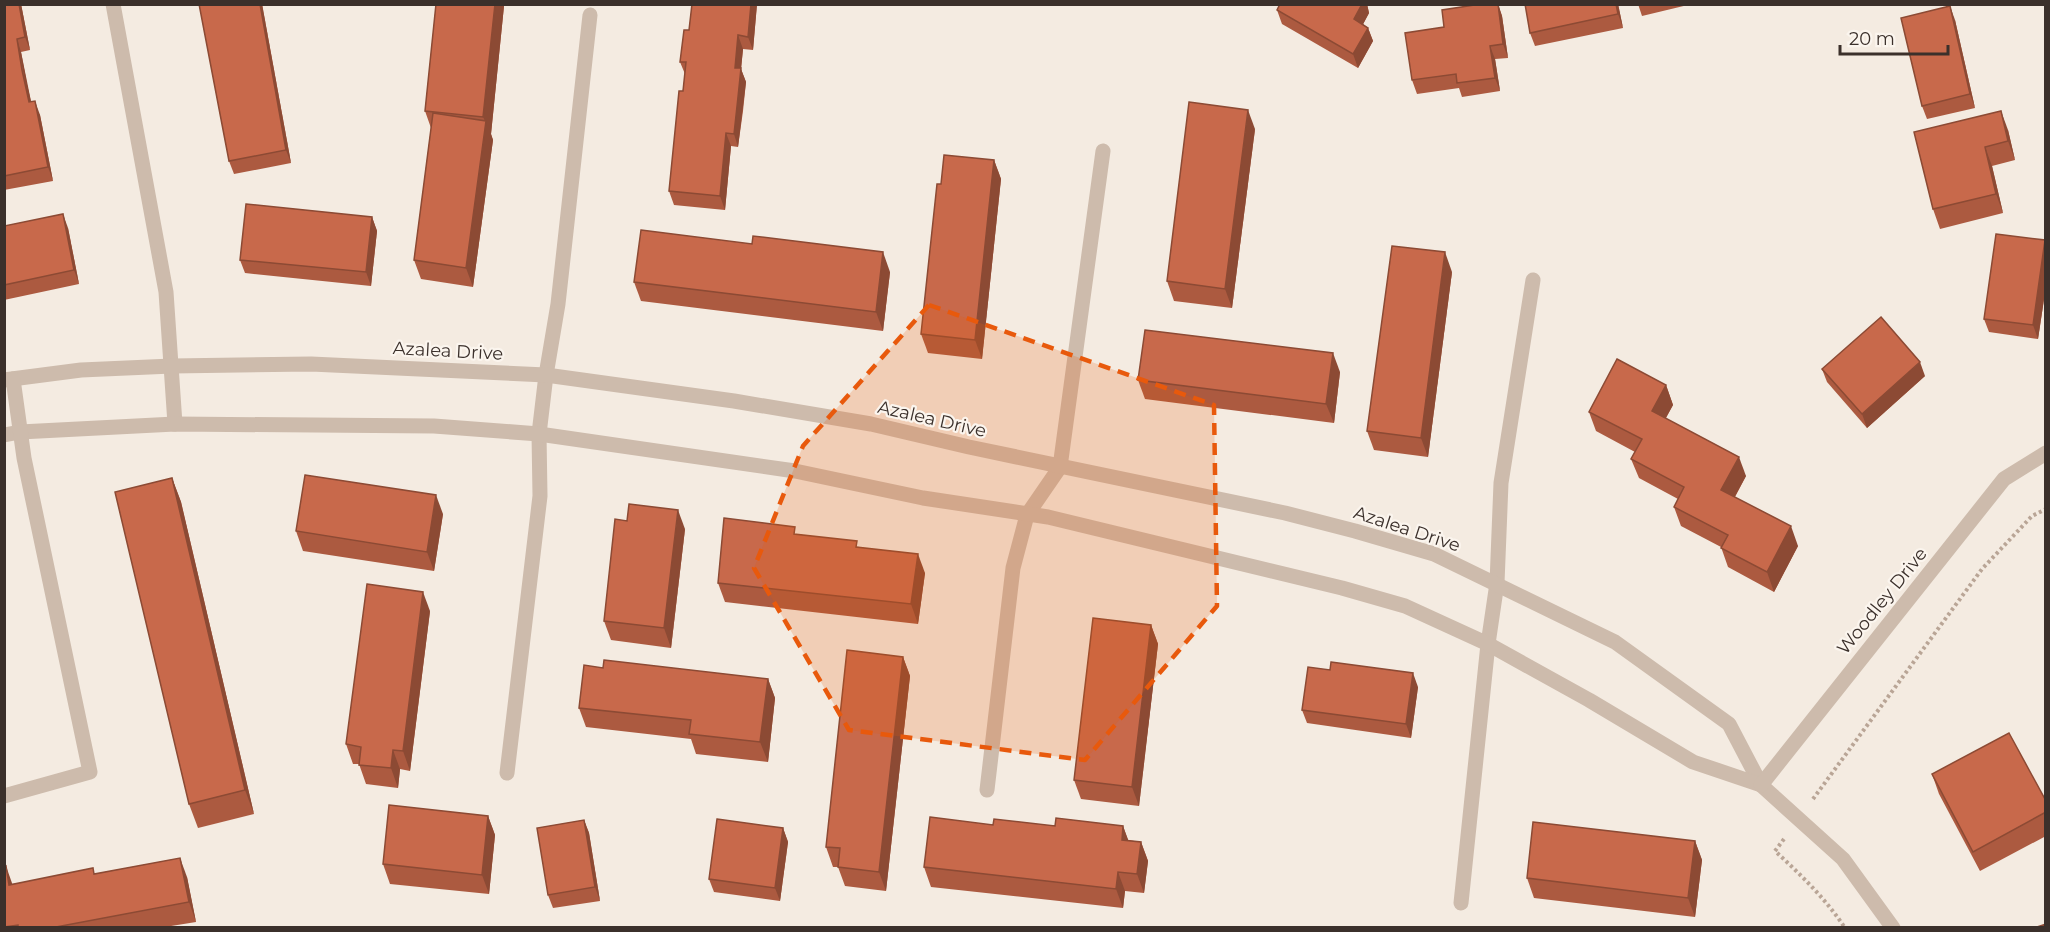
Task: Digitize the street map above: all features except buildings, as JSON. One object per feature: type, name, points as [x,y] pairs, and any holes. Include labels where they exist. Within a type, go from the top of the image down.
[{"type":"street","points":[[113,4],[166,292],[175,424]]},
{"type":"street","points":[[507,773],[540,496],[539,434],[558,304],[590,15]]},
{"type":"street","points":[[987,790],[1013,568],[1027,515],[1060,467],[1103,151]]},
{"type":"street","points":[[1461,903],[1488,644],[1497,583],[1501,483],[1533,280]]},
{"type":"street","name":"Azalea Drive","points":[[9,379],[81,370],[310,364],[546,375],[734,401],[871,424],[1060,467],[1285,513],[1434,554],[1615,642],[1728,724],[1761,785],[1843,859],[1893,927]]},
{"type":"street","points":[[4,796],[90,772],[9,379]]},
{"type":"street","name":"Azalea Drive","points":[[4,435],[20,432],[175,424],[434,426],[539,434],[795,471],[923,498],[1048,517],[1342,588],[1405,606],[1488,644],[1589,700],[1693,762],[1761,785]]},
{"type":"street","name":"Woodley Drive","points":[[1761,785],[2004,479],[2046,453]]},
{"type":"path","points":[[1845,927],[1800,874],[1775,851],[1982,569],[2032,516],[2046,509]]},
{"type":"highlighted area","points":[[929,305],[1214,405],[1217,606],[1085,760],[849,730],[754,568],[803,446]]}]
